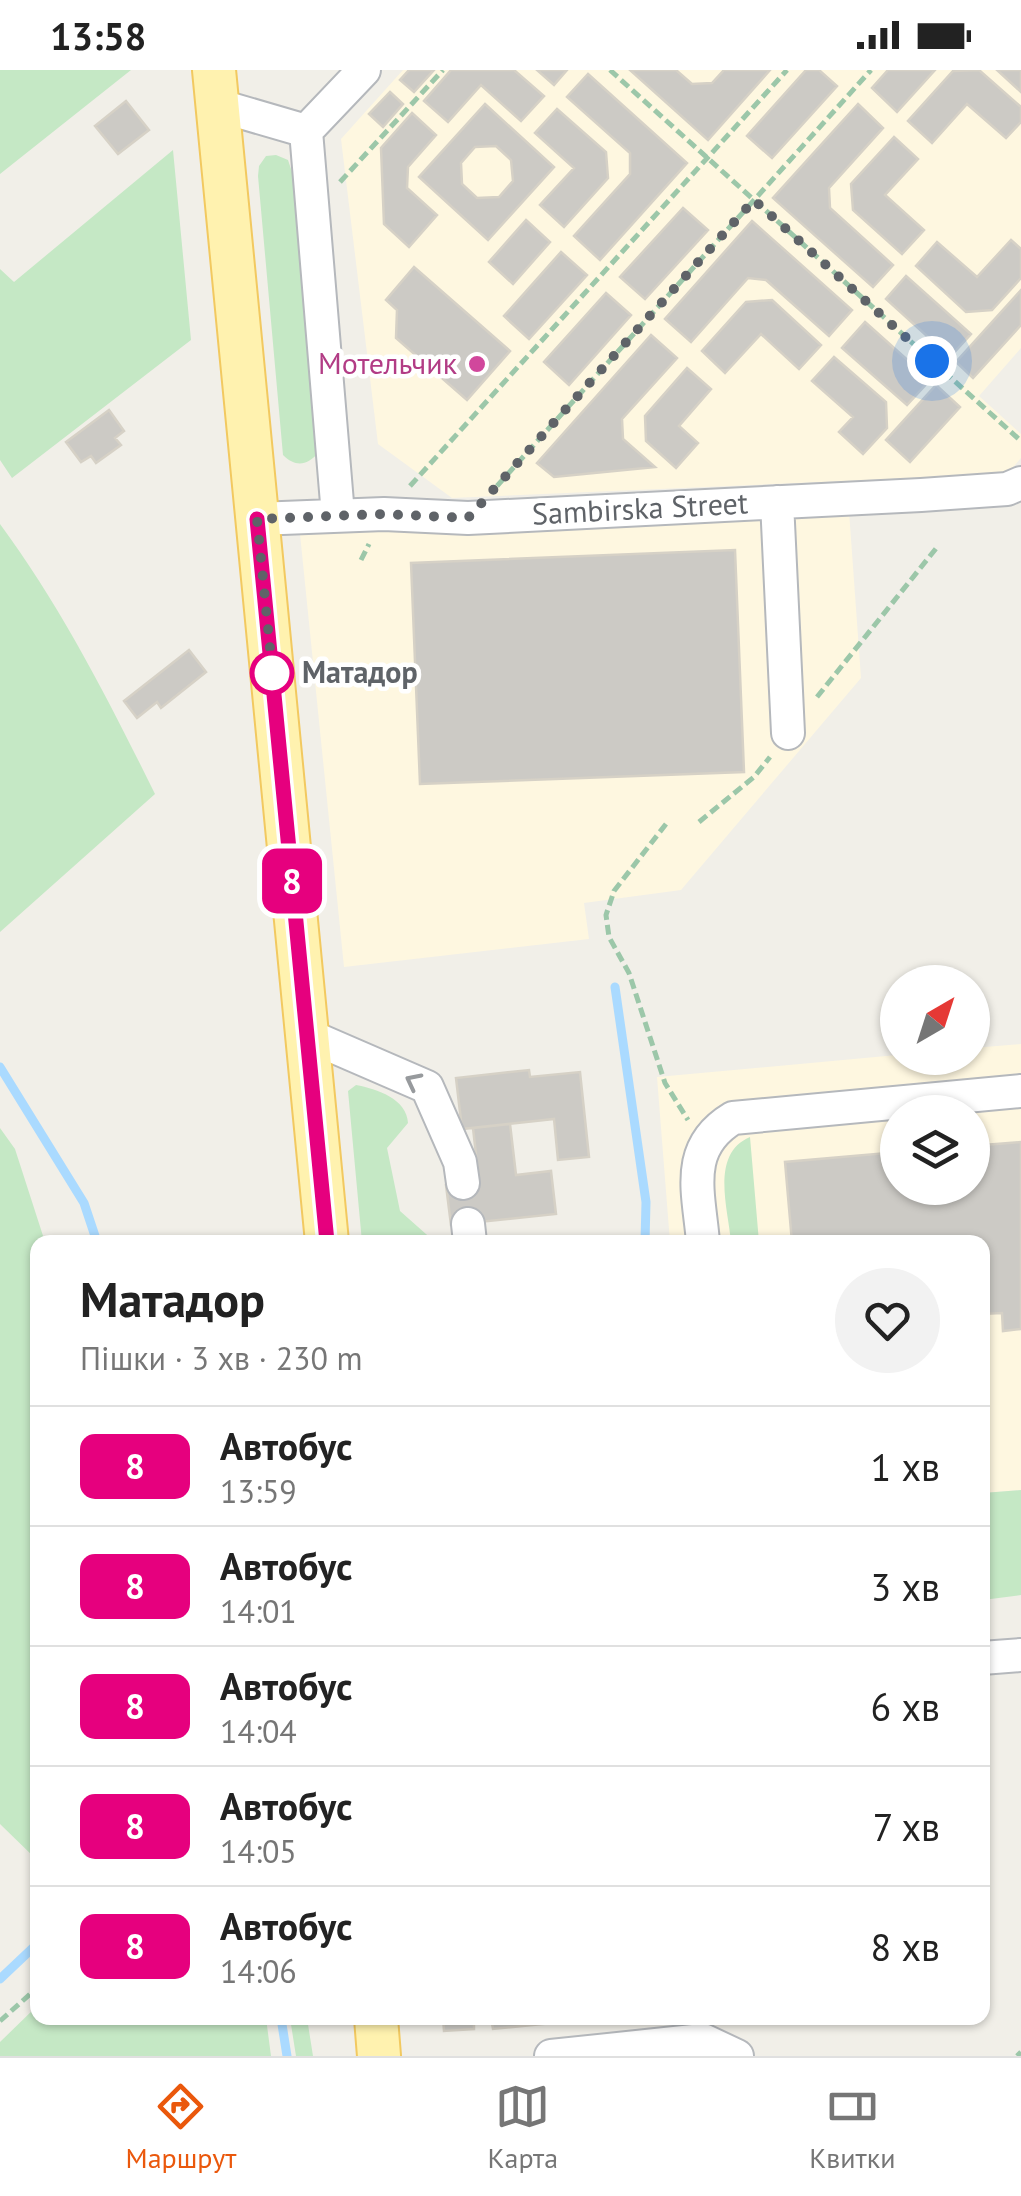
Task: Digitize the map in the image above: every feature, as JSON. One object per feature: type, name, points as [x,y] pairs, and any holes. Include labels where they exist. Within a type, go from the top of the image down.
[{"type":"main road","points":[[215,87],[326,1235]]},
{"type":"main road","points":[[377,2025],[379,2056]]},
{"type":"street","points":[[338,515],[306,130],[364,70]]},
{"type":"street","points":[[215,87],[306,130]]},
{"type":"street","name":"Sambirska Street","points":[[257,519],[384,514],[468,518],[1007,489],[1021,483]]},
{"type":"street","points":[[777,502],[788,734]]},
{"type":"street","points":[[308,1035],[427,1086],[460,1162],[463,1183]]},
{"type":"street","points":[[703,1235],[700,1150],[708,1136],[733,1118],[1021,1090]]},
{"type":"street","points":[[990,1657],[1021,1654]]},
{"type":"street","points":[[551,2056],[703,2040],[737,2056]]},
{"type":"path","points":[[314,208],[443,70]]},
{"type":"path","points":[[610,70],[1021,441]]},
{"type":"path","points":[[362,560],[384,514],[788,70]]},
{"type":"path","points":[[468,518],[871,70]]},
{"type":"path","points":[[699,822],[754,777],[938,546]]},
{"type":"path","points":[[666,824],[614,891],[606,915],[609,937],[629,973],[665,1082],[694,1130],[700,1150]]},
{"type":"path","points":[[0,2021],[30,1995]]},
{"type":"shaded area","points":[[403,70],[1021,70],[1021,348],[979,396],[1021,434],[1021,458],[1007,474],[452,498],[378,444],[341,139]]},
{"type":"shaded area","points":[[849,511],[861,678],[681,890],[584,903],[589,939],[344,967],[300,534]]},
{"type":"shaded area","points":[[1021,1044],[1021,1490],[990,1492],[990,1235],[669,1235],[657,1077],[880,1057],[880,1075],[990,1075],[990,1047]]},
{"type":"green space","points":[[0,70],[131,70],[0,174]]},
{"type":"green space","points":[[173,150],[191,340],[12,478],[0,460],[0,269],[14,282]]},
{"type":"green space","points":[[266,156],[288,160],[293,175],[318,453],[301,463],[283,455],[258,176]]},
{"type":"green space","points":[[0,524],[64,622],[155,794],[0,932]]},
{"type":"green space","points":[[356,1085],[390,1096],[406,1115],[408,1123],[387,1148],[400,1211],[427,1235],[361,1235],[348,1091]]},
{"type":"green space","points":[[0,1128],[15,1149],[43,1235],[30,1235],[30,1853],[0,1824]]},
{"type":"green space","points":[[750,1137],[758,1235],[730,1235],[724,1183],[730,1156]]},
{"type":"green space","points":[[1021,1490],[1021,1595],[990,1599],[990,1492]]},
{"type":"green space","points":[[30,2013],[30,2025],[267,2025],[271,2056],[0,2056],[0,2042]]},
{"type":"green space","points":[[291,2025],[308,2025],[313,2056],[296,2056]]},
{"type":"building","points":[[409,70],[434,70],[414,92],[400,80]]},
{"type":"building","points":[[451,70],[514,70],[544,96],[521,121],[481,85],[448,122],[424,101]]},
{"type":"building","points":[[537,70],[567,70],[554,85]]},
{"type":"building","points":[[630,70],[676,70],[692,84],[712,83],[724,70],[770,70],[708,140]]},
{"type":"building","points":[[806,70],[819,70],[837,86],[772,158],[747,136]]},
{"type":"building","points":[[888,70],[935,70],[897,112],[872,88]]},
{"type":"building","points":[[979,70],[1021,107],[1021,122],[1006,138],[967,104],[932,143],[908,121],[953,71]]},
{"type":"building","points":[[997,70],[1021,70],[1021,92]]},
{"type":"building","points":[[588,74],[687,163],[600,260],[574,236],[630,174],[630,153],[567,97]]},
{"type":"building","points":[[390,92],[403,104],[383,127],[369,114]]},
{"type":"building","points":[[126,101],[149,130],[118,154],[95,126]]},
{"type":"building","points":[[485,104],[554,167],[488,240],[419,177]],"holes":[[[496,146],[511,160],[513,181],[499,197],[477,198],[462,184],[461,163],[475,147]]]},
{"type":"building","points":[[858,104],[883,128],[829,188],[830,208],[893,265],[873,287],[773,198]]},
{"type":"building","points":[[557,109],[606,152],[608,178],[564,227],[540,205],[574,168],[535,133]]},
{"type":"building","points":[[412,113],[436,135],[408,167],[407,188],[437,215],[409,247],[384,224],[381,148]]},
{"type":"building","points":[[894,137],[918,159],[885,195],[924,230],[902,254],[853,210],[851,184]]},
{"type":"building","points":[[683,208],[708,230],[645,299],[620,277]]},
{"type":"building","points":[[526,220],[550,242],[513,284],[489,262]]},
{"type":"building","points":[[752,221],[852,310],[829,336],[766,280],[748,278],[691,342],[665,319]]},
{"type":"building","points":[[1011,240],[1021,249],[1021,278],[992,310],[966,312],[916,266],[937,242],[977,277]]},
{"type":"building","points":[[561,252],[587,275],[529,339],[504,316]]},
{"type":"building","points":[[414,267],[510,351],[467,400],[396,338],[397,310],[386,300]]},
{"type":"building","points":[[906,276],[971,334],[950,357],[886,299]]},
{"type":"building","points":[[1021,290],[1021,325],[973,378],[956,362]]},
{"type":"building","points":[[606,293],[631,315],[569,385],[544,362]]},
{"type":"building","points":[[772,300],[821,345],[799,369],[761,334],[725,373],[702,351],[746,302]]},
{"type":"building","points":[[865,322],[930,380],[907,405],[842,348]]},
{"type":"building","points":[[651,335],[677,358],[622,419],[623,439],[655,467],[554,477],[537,463]]},
{"type":"building","points":[[834,357],[886,402],[887,428],[863,454],[839,432],[853,417],[812,381]]},
{"type":"building","points":[[687,368],[711,389],[679,426],[698,443],[676,468],[646,441],[645,416]]},
{"type":"building","points":[[936,385],[960,407],[910,462],[886,440]]},
{"type":"building","points":[[109,410],[124,431],[115,438],[121,445],[96,463],[91,456],[81,462],[66,442]]},
{"type":"building","points":[[735,550],[744,772],[420,784],[411,563]]},
{"type":"building","points":[[189,650],[206,672],[161,708],[157,702],[137,718],[124,701]]},
{"type":"building","points":[[529,1070],[530,1077],[580,1072],[589,1157],[558,1160],[554,1119],[462,1129],[456,1078]]},
{"type":"building","points":[[510,1124],[516,1175],[551,1171],[556,1214],[451,1225],[446,1185],[479,1181],[473,1128]]},
{"type":"building","points":[[1021,1142],[1021,1329],[1003,1331],[1002,1313],[990,1314],[990,1235],[791,1235],[785,1162],[880,1154],[880,1205],[990,1205],[990,1145]]},
{"type":"building","points":[[444,2025],[474,2025],[474,2029],[444,2031]]},
{"type":"building","points":[[492,2025],[533,2025],[493,2029]]},
{"type":"waterway","points":[[615,987],[646,1202],[645,1235]]},
{"type":"waterway","points":[[0,1067],[84,1203],[95,1235]]},
{"type":"waterway","points":[[0,1979],[30,1951]]},
{"type":"waterway","points":[[282,2025],[287,2056]]},
{"type":"bus line","name":"8","points":[[257,519],[326,1235]]},
{"type":"place","name":"Мотельчик","points":[[477,364]]},
{"type":"place","name":"Матадор","points":[[272,673]]},
{"type":"route","points":[[272,673],[273,678],[257,519],[384,514],[468,518],[754,200],[932,361]]}]
